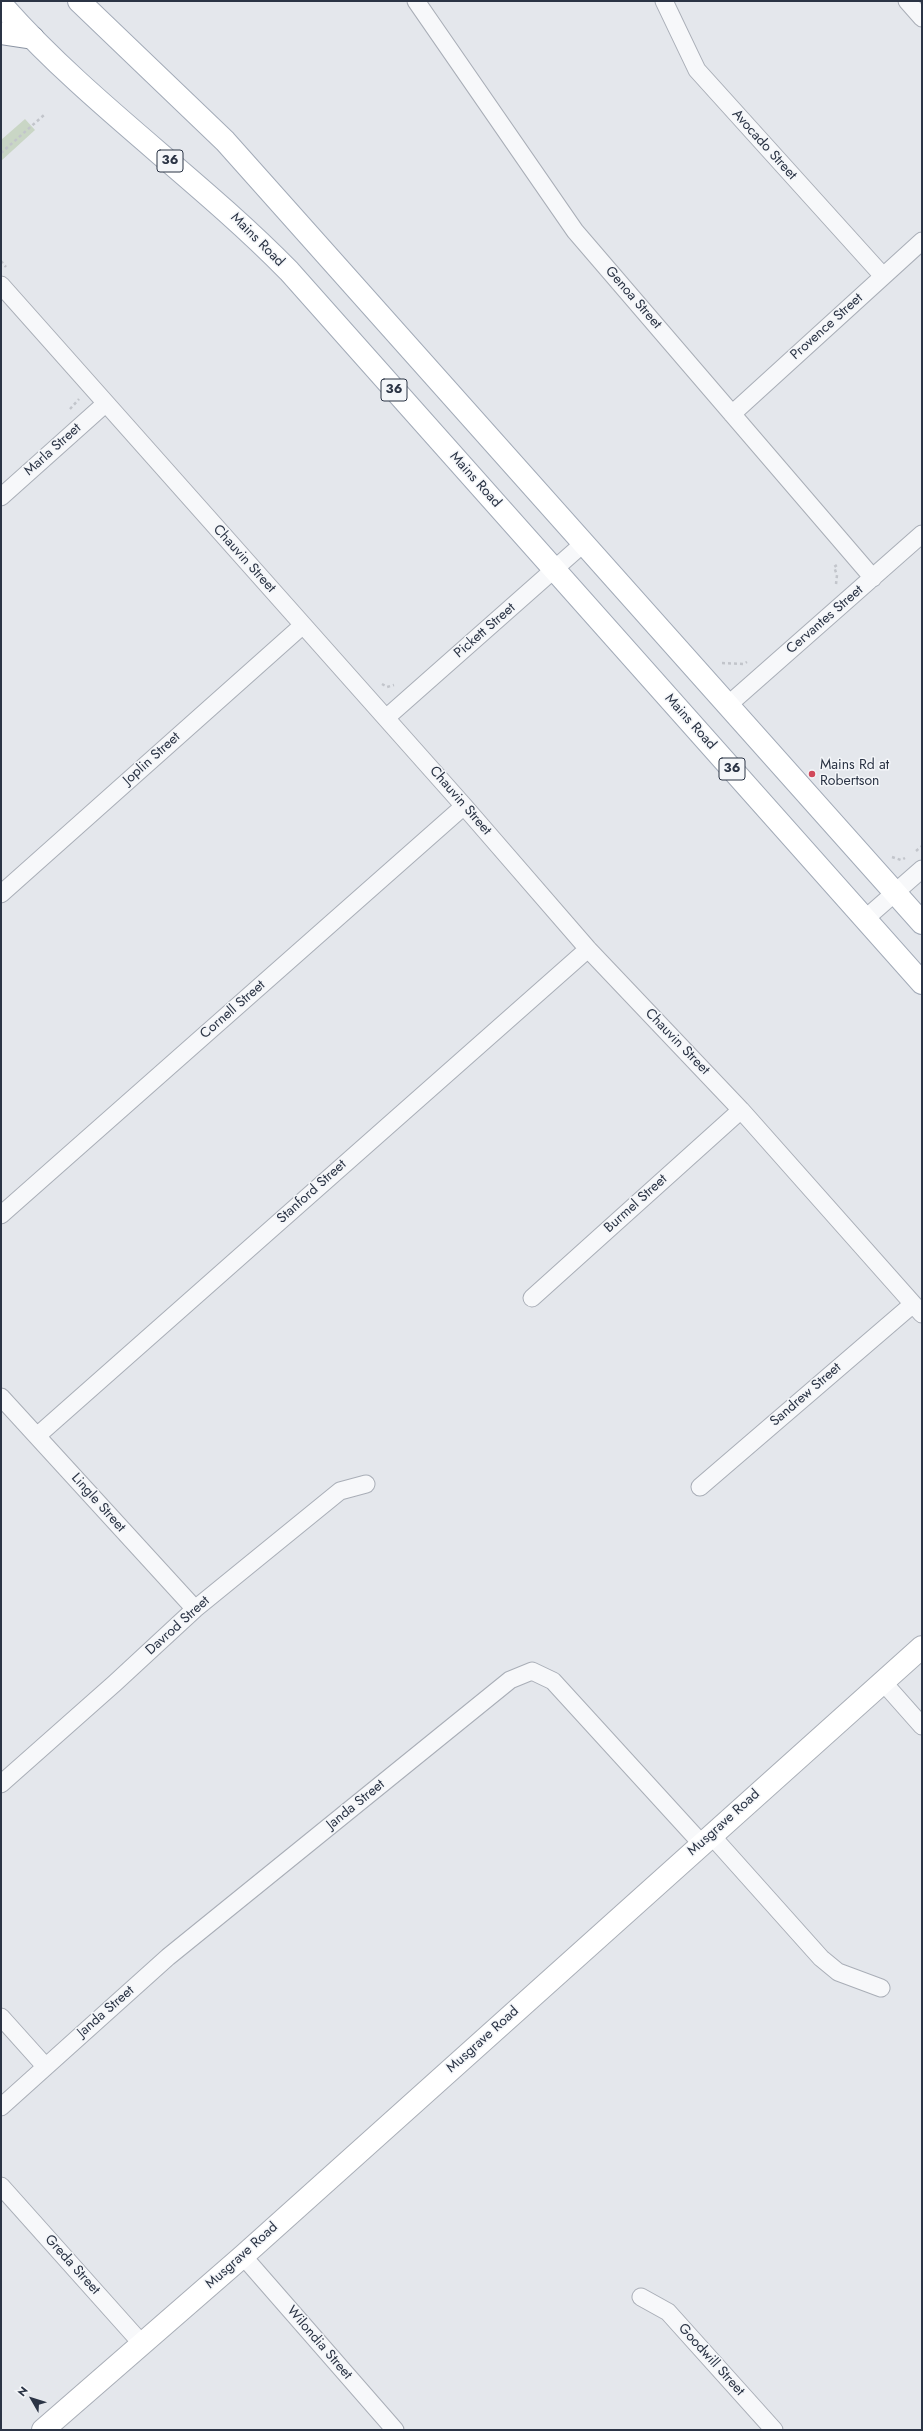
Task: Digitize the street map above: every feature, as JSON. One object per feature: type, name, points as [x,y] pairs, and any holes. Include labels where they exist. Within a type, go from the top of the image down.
[{"type":"main road","points":[[79,1],[225,141],[922,923]]},
{"type":"main road","name":"Mains Road","points":[[1,4],[33,38],[261,243],[922,983]]},
{"type":"main road","points":[[1,33],[33,38]]},
{"type":"main road","name":"Musgrave Road","points":[[43,2430],[144,2345],[706,1839],[922,1647]]},
{"type":"street","name":"Genoa Street","points":[[416,1],[550,198],[575,231],[873,578]]},
{"type":"street","name":"Avocado Street","points":[[664,1],[697,70],[883,276]]},
{"type":"street","points":[[907,1],[922,18]]},
{"type":"street","name":"Provence Street","points":[[732,414],[922,241]]},
{"type":"street","name":"Chauvin Street","points":[[6,279],[105,404],[386,718],[588,948],[741,1110],[918,1309]]},
{"type":"street","name":"Marla Street","points":[[1,497],[105,404]]},
{"type":"street","name":"Cervantes Street","points":[[728,705],[922,534]]},
{"type":"street","name":"Pickett Street","points":[[386,718],[584,543]]},
{"type":"street","name":"Joplin Street","points":[[1,894],[303,625]]},
{"type":"street","name":"Cornell Street","points":[[1,1215],[464,806]]},
{"type":"street","points":[[865,919],[922,869]]},
{"type":"street","name":"Stanford Street","points":[[37,1436],[588,948]]},
{"type":"street","name":"Burmel Street","points":[[532,1298],[741,1110]]},
{"type":"street","name":"Sandrew Street","points":[[700,1487],[918,1309]]},
{"type":"street","name":"Lingle Street","points":[[1,1397],[195,1609]]},
{"type":"street","name":"Davrod Street","points":[[1,1784],[115,1683],[195,1609],[340,1491],[366,1484]]},
{"type":"street","name":"Janda Street","points":[[1,2106],[168,1957],[510,1680],[532,1671],[553,1681],[821,1958],[838,1972],[881,1988]]},
{"type":"street","points":[[883,1682],[922,1726]]},
{"type":"street","points":[[1,2017],[45,2066]]},
{"type":"street","name":"Greda Street","points":[[1,2186],[144,2345]]},
{"type":"street","name":"Wilondia Street","points":[[243,2256],[395,2430]]},
{"type":"street","name":"Goodwill Street","points":[[641,2297],[668,2312],[774,2430]]},
{"type":"path","points":[[1,153],[44,115]]},
{"type":"path","points":[[1,261],[6,279]]},
{"type":"path","points":[[832,589],[837,582],[834,567],[842,561]]},
{"type":"path","points":[[722,663],[742,664],[754,659]]},
{"type":"path","points":[[380,683],[387,687],[398,684]]},
{"type":"green space","points":[[25,119],[35,130],[1,161],[1,140]]},
{"type":"place","name":"Mains Rd at Robertson","points":[[812,774]]}]
